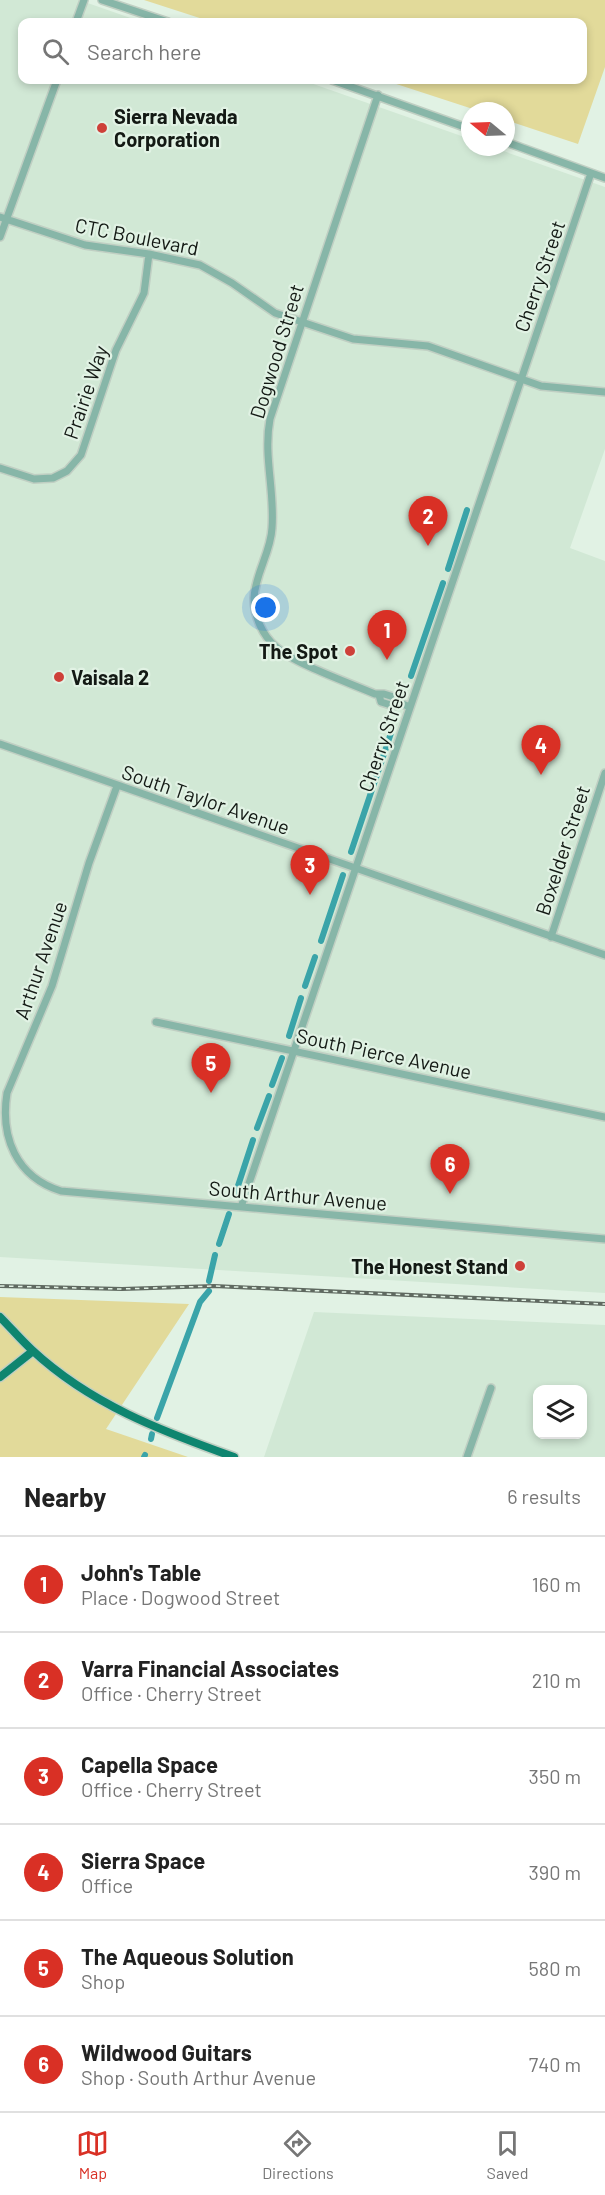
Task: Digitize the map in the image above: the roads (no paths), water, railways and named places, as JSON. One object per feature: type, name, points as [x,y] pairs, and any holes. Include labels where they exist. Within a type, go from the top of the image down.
[{"type":"main road","points":[[0,1317],[33,1351],[77,1386],[125,1414],[159,1430],[234,1457]]},
{"type":"main road","points":[[0,1377],[33,1351]]},
{"type":"street","points":[[77,18],[84,0]]},
{"type":"street","points":[[102,0],[156,18]]},
{"type":"street","points":[[0,237],[4,218],[55,84]]},
{"type":"street","points":[[344,84],[461,126]]},
{"type":"street","name":"Dogwood Street","points":[[378,95],[269,425],[267,440],[273,515],[272,535],[254,597],[256,616],[264,634],[276,647],[289,656],[379,695],[381,702],[394,706],[400,703],[410,707]]},
{"type":"street","points":[[515,145],[605,178]]},
{"type":"street","name":"Cherry Street","points":[[241,1207],[591,173]]},
{"type":"street","name":"CTC Boulevard","points":[[4,218],[85,245],[149,254],[206,267],[275,313],[353,339],[428,346],[541,386],[605,392]]},
{"type":"street","name":"Prairie Way","points":[[0,468],[34,479],[53,478],[67,471],[81,455],[116,350],[144,293],[149,254]]},
{"type":"street","name":"South Taylor Avenue","points":[[0,744],[605,955]]},
{"type":"street","name":"Boxelder Street","points":[[551,936],[605,773]]},
{"type":"street","name":"Arthur Avenue","points":[[8,1143],[3,1120],[7,1093],[50,991],[89,863],[117,786]]},
{"type":"street","name":"South Pierce Avenue","points":[[156,1022],[605,1117]]},
{"type":"street","name":"South Arthur Avenue","points":[[8,1143],[19,1163],[33,1178],[61,1191],[605,1239]]},
{"type":"street","points":[[467,1457],[491,1388]]},
{"type":"waterway","points":[[448,569],[467,510]]},
{"type":"waterway","points":[[411,676],[443,583]]},
{"type":"waterway","points":[[351,852],[391,733]]},
{"type":"waterway","points":[[321,941],[343,875]]},
{"type":"waterway","points":[[305,986],[315,957]]},
{"type":"waterway","points":[[289,1036],[301,998]]},
{"type":"waterway","points":[[272,1085],[282,1058]]},
{"type":"waterway","points":[[257,1128],[269,1096]]},
{"type":"waterway","points":[[235,1195],[253,1140]]},
{"type":"waterway","points":[[219,1244],[229,1214]]},
{"type":"waterway","points":[[209,1281],[215,1255]]},
{"type":"waterway","points":[[157,1418],[200,1302],[209,1291]]},
{"type":"waterway","points":[[151,1439],[152,1434]]},
{"type":"railway","points":[[0,1286],[122,1289],[214,1286],[605,1304]]},
{"type":"place","name":"Sierra Nevada Corporation","points":[[102,128]]},
{"type":"place","name":"Varra Financial Associates","points":[[428,546]]},
{"type":"place","name":"The Spot","points":[[350,651]]},
{"type":"place","name":"John's Table","points":[[387,660]]},
{"type":"place","name":"Vaisala 2","points":[[59,677]]},
{"type":"place","name":"Sierra Space","points":[[541,775]]},
{"type":"place","name":"Capella Space","points":[[310,895]]},
{"type":"place","name":"The Aqueous Solution","points":[[211,1093]]},
{"type":"place","name":"Wildwood Guitars","points":[[450,1194]]},
{"type":"place","name":"The Honest Stand","points":[[520,1266]]}]
